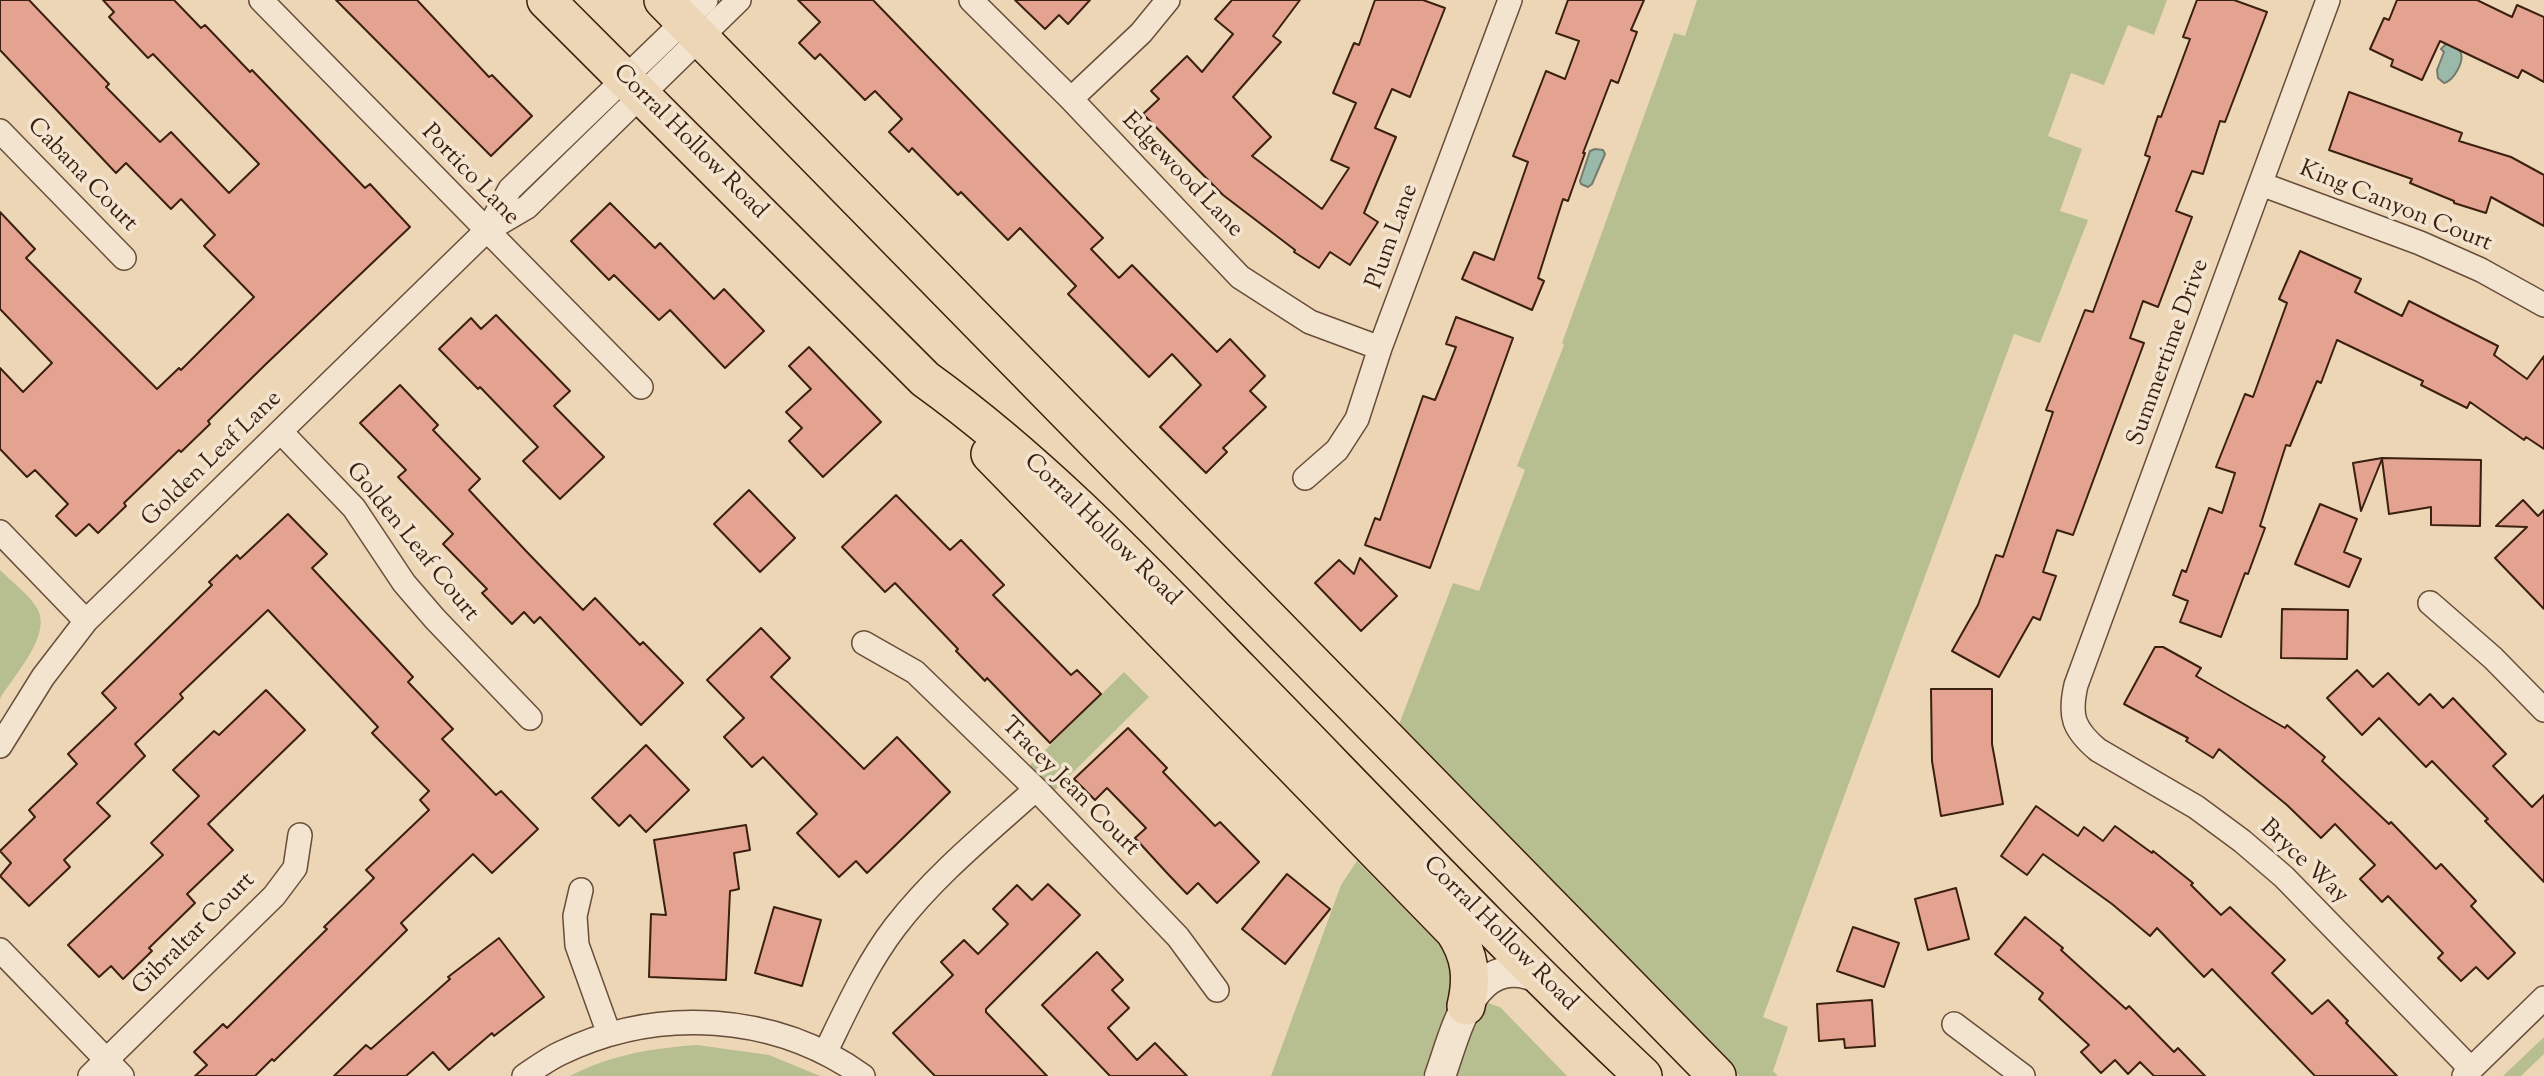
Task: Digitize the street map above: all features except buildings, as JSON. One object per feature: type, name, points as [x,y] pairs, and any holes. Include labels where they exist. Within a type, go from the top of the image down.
[{"type":"main road","name":"Corral Hollow Road","points":[[547,0],[925,379],[993,430],[1088,515],[1542,979],[1643,1076]]},
{"type":"main road","points":[[688,15],[1717,1076]]},
{"type":"main road","points":[[925,379],[1009,475],[1454,931],[1468,956],[1471,973],[1466,1006]]},
{"type":"main road","points":[[1610,1045],[1626,1042],[1638,1034],[1647,1021],[1649,1006]]},
{"type":"street","name":"Portico Lane","points":[[261,0],[641,387]]},
{"type":"street","name":"Golden Leaf Lane","points":[[0,746],[43,677],[86,621],[486,231],[510,189],[633,87],[688,15],[739,0]]},
{"type":"street","name":"Edgewood Lane","points":[[971,0],[1072,99],[1240,276],[1310,322],[1380,348]]},
{"type":"street","points":[[1072,99],[1141,33],[1168,0]]},
{"type":"street","name":"Plum Lane","points":[[1305,478],[1338,450],[1357,419],[1380,348],[1510,0]]},
{"type":"street","name":"Summertime Drive","points":[[2076,725],[2071,706],[2076,685],[2329,0]]},
{"type":"street","name":"Cabana Court","points":[[0,131],[124,258]]},
{"type":"street","name":"King Canyon Court","points":[[2261,184],[2420,243],[2481,270],[2544,306]]},
{"type":"street","name":"Golden Leaf Court","points":[[281,432],[354,508],[404,583],[435,619],[530,718]]},
{"type":"street","points":[[0,532],[86,621]]},
{"type":"street","points":[[2430,603],[2493,657],[2544,710]]},
{"type":"street","name":"Tracey Jean Court","points":[[864,643],[915,672],[1036,789],[1178,937],[1217,990]]},
{"type":"street","name":"Bryce Way","points":[[2076,725],[2085,739],[2098,750],[2196,807],[2284,877],[2468,1072]]},
{"type":"street","points":[[825,1053],[870,966],[894,928],[928,887],[1036,789]]},
{"type":"street","name":"Gibraltar Court","points":[[90,1076],[114,1068],[274,896],[295,868],[300,835]]},
{"type":"street","points":[[581,890],[575,916],[577,945],[608,1034]]},
{"type":"street","points":[[0,950],[114,1068]]},
{"type":"street","points":[[1440,1076],[1466,1006],[1478,987],[1498,975],[1520,972],[1542,979]]},
{"type":"street","points":[[2468,1072],[2544,998]]},
{"type":"street","points":[[524,1076],[559,1054],[608,1034],[654,1024],[694,1022],[738,1026],[794,1039],[825,1053],[863,1076]]},
{"type":"street","points":[[1954,1024],[2023,1076]]},
{"type":"green space","points":[[1697,0],[2167,0],[2154,35],[2128,25],[2104,85],[2071,73],[2048,136],[2082,149],[2060,211],[2088,220],[2040,343],[2014,334],[1763,1017],[1788,1027],[1773,1071],[1778,1076],[1739,1076],[1398,727],[1453,583],[1479,591],[1525,470],[1517,466],[1564,345],[1562,343],[1674,33],[1685,36]]},
{"type":"green space","points":[[0,570],[30,599],[38,610],[41,621],[29,656],[0,699]]},
{"type":"green space","points":[[1124,672],[1149,697],[1051,794],[1027,768]]},
{"type":"green space","points":[[1357,861],[1452,958],[1452,998],[1423,1076],[1271,1076],[1341,885]]},
{"type":"green space","points":[[1488,1003],[1500,1007],[1567,1076],[1448,1076],[1482,1005]]},
{"type":"green space","points":[[2544,1037],[2544,1054],[2521,1076],[2503,1076]]},
{"type":"green space","points":[[697,1045],[769,1055],[820,1076],[570,1076],[632,1054]]},
{"type":"shaded area","points":[[2447,43],[2459,49],[2462,57],[2454,75],[2444,83],[2438,78],[2437,70],[2444,52],[2441,49]]},
{"type":"shaded area","points":[[1603,150],[1605,154],[1592,184],[1588,187],[1580,181],[1590,151]]}]
